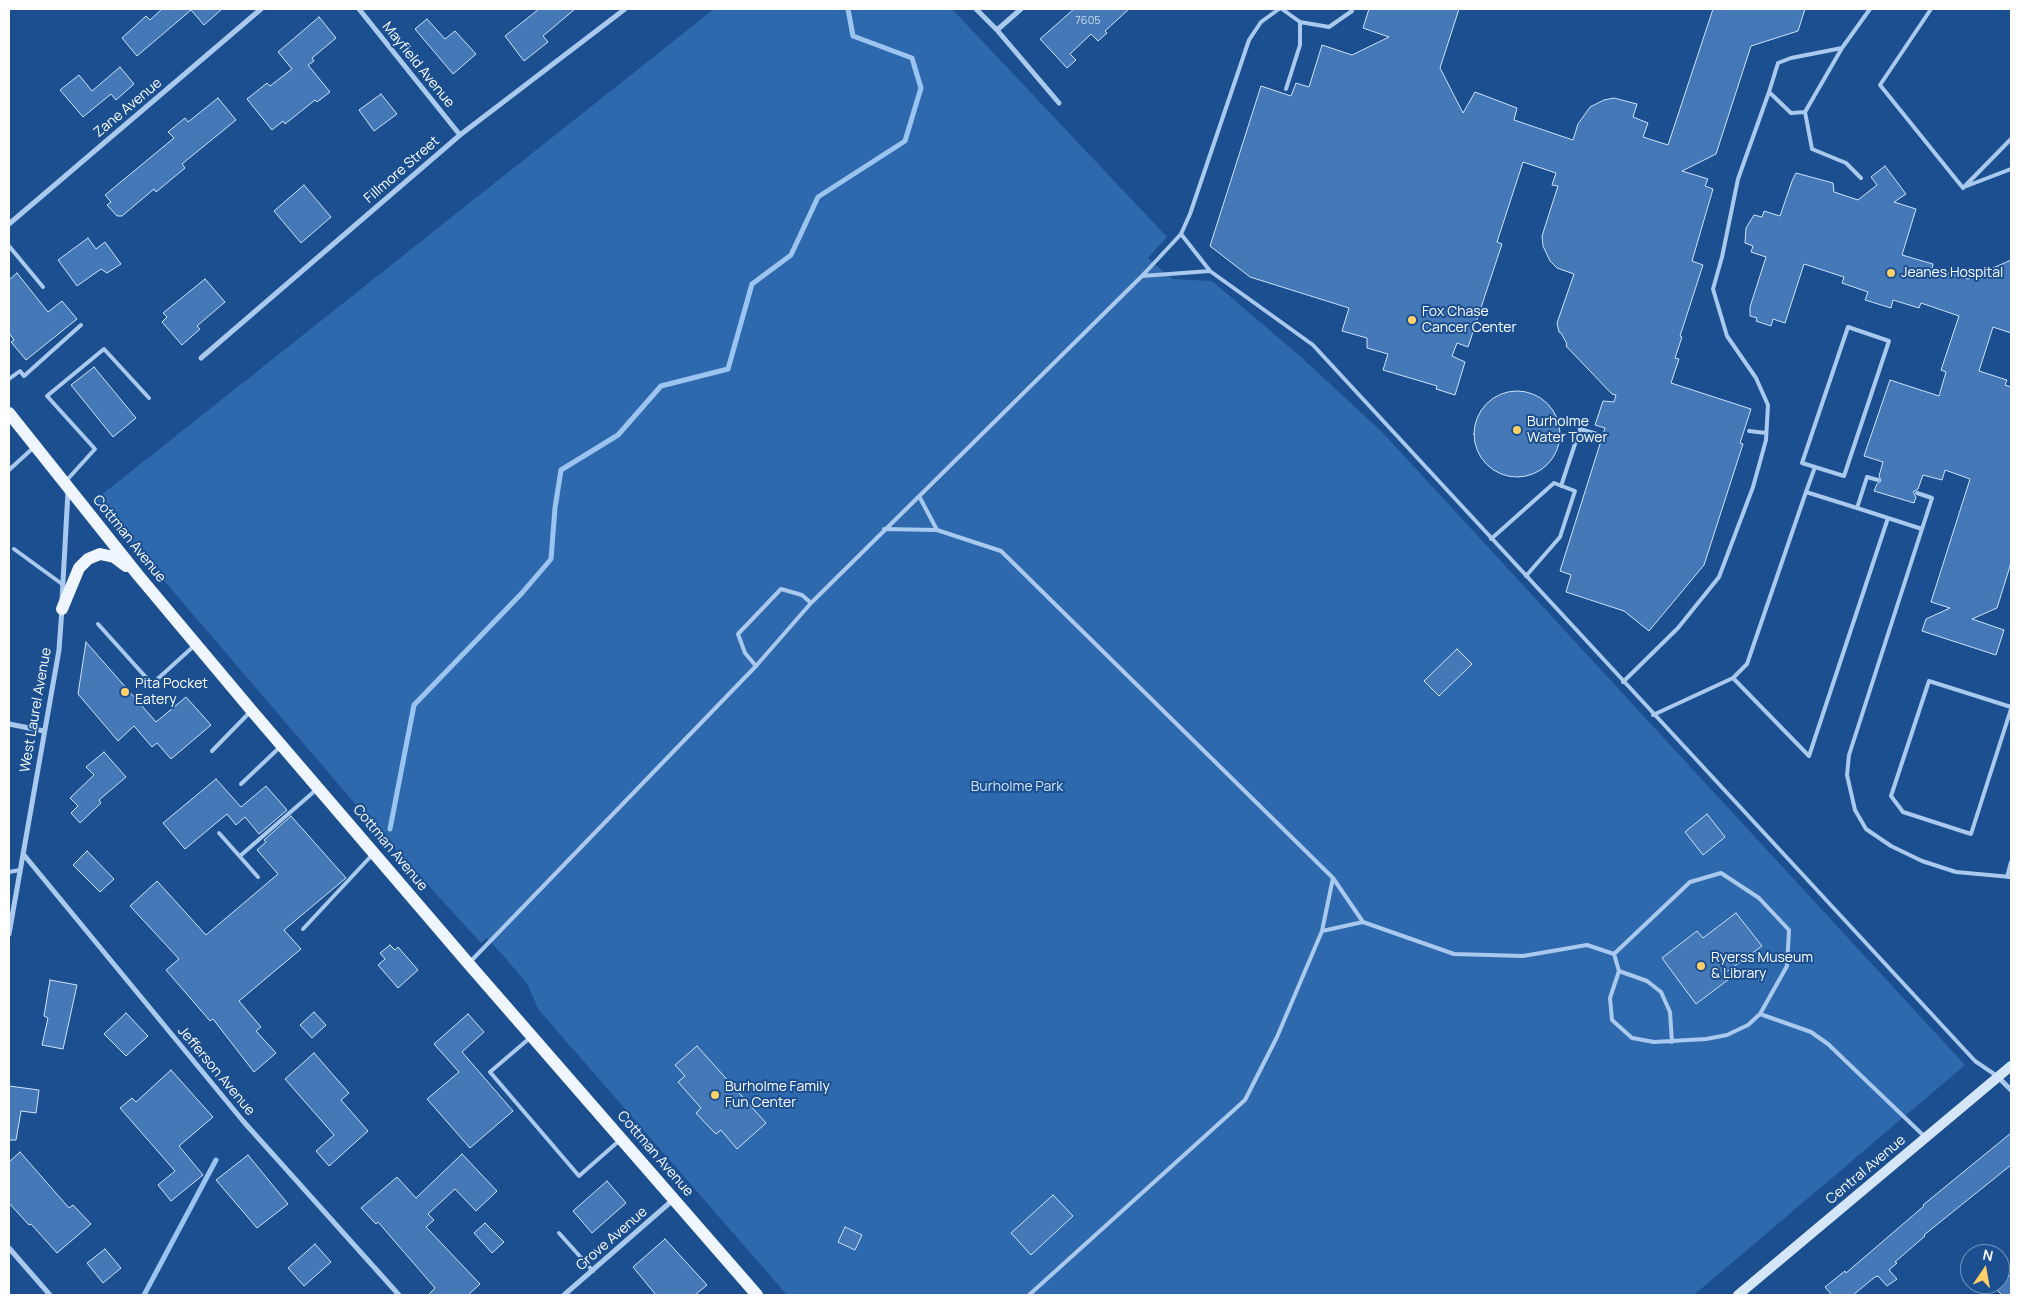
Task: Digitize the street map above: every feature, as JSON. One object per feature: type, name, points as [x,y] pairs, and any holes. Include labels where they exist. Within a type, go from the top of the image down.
[{"type":"main road","name":"Cottman Avenue","points":[[9,413],[138,575],[252,711],[757,1295]]},
{"type":"main road","points":[[62,609],[79,568],[88,558],[100,554],[114,557],[138,575]]},
{"type":"main road","name":"Central Avenue","points":[[1738,1295],[2011,1066]]},
{"type":"street","name":"Zane Avenue","points":[[9,224],[261,9]]},
{"type":"street","name":"Mayfield Avenue","points":[[359,9],[460,135]]},
{"type":"street","name":"Fillmore Street","points":[[201,358],[460,135],[625,9]]},
{"type":"street","points":[[976,9],[998,30],[1059,103]]},
{"type":"street","points":[[998,30],[1021,9]]},
{"type":"street","name":"West Laurel Avenue","points":[[9,934],[59,650],[66,485]]},
{"type":"street","points":[[9,724],[44,731]]},
{"type":"street","name":"Jefferson Avenue","points":[[24,855],[243,1121],[399,1295]]},
{"type":"street","points":[[1999,1078],[2011,1090]]},
{"type":"street","name":"Grove Avenue","points":[[564,1295],[674,1199]]},
{"type":"street","points":[[9,1248],[50,1295]]},
{"type":"lane","points":[[468,963],[756,666],[811,603],[1142,276],[1181,234],[1190,214],[1249,40],[1261,22],[1280,9],[1300,22],[1328,27],[1352,12],[1352,9]]},
{"type":"lane","points":[[1861,178],[1846,163],[1812,149],[1805,112],[1842,48],[1870,9]]},
{"type":"lane","points":[[1932,9],[1880,85],[1962,188]]},
{"type":"lane","points":[[1286,88],[1300,45],[1300,22]]},
{"type":"lane","points":[[1623,682],[1678,628],[1719,577],[1753,488],[1766,433],[1768,405],[1756,378],[1727,336],[1713,289],[1722,257],[1738,179],[1778,63],[1791,58],[1842,48]]},
{"type":"lane","points":[[1769,92],[1791,113],[1805,112]]},
{"type":"lane","points":[[1962,188],[2011,139]]},
{"type":"lane","points":[[1962,188],[2011,169]]},
{"type":"lane","points":[[1181,234],[1210,271],[1313,345],[1974,1061],[1999,1078]]},
{"type":"lane","points":[[9,246],[43,287]]},
{"type":"lane","points":[[1142,276],[1210,271]]},
{"type":"lane","points":[[9,379],[20,371],[24,376],[81,325]]},
{"type":"lane","points":[[1848,327],[1889,341],[1844,476],[1815,467],[1802,463],[1848,327]]},
{"type":"lane","points":[[66,485],[95,449],[47,396],[104,349],[149,398]]},
{"type":"lane","points":[[1562,486],[1580,429],[1597,434]]},
{"type":"lane","points":[[1749,431],[1766,433]]},
{"type":"lane","points":[[9,470],[36,446]]},
{"type":"lane","points":[[1654,715],[1733,678],[1747,664],[1815,467]]},
{"type":"lane","points":[[1857,508],[1867,477],[1878,480]]},
{"type":"lane","points":[[1491,539],[1554,483],[1575,491],[1560,537],[1526,576]]},
{"type":"lane","points":[[1806,492],[1922,529]]},
{"type":"lane","points":[[1917,493],[1932,498],[1849,755],[1848,775],[1855,810],[1866,830],[1891,846],[1922,861],[1956,872],[2009,877],[2011,862]]},
{"type":"lane","points":[[919,496],[937,530]]},
{"type":"lane","points":[[1733,678],[1809,756],[1888,518]]},
{"type":"lane","points":[[884,529],[937,530],[1001,551],[1333,878],[1364,922]]},
{"type":"lane","points":[[14,549],[62,584]]},
{"type":"lane","points":[[756,666],[745,653],[738,634],[781,589],[802,595],[811,603]]},
{"type":"lane","points":[[98,624],[152,684],[197,644]]},
{"type":"lane","points":[[1929,682],[2011,708],[1971,834],[1903,812],[1891,796],[1929,682]]},
{"type":"lane","points":[[212,751],[252,711]]},
{"type":"lane","points":[[241,784],[282,745]]},
{"type":"lane","points":[[240,856],[318,788]]},
{"type":"lane","points":[[220,833],[258,877]]},
{"type":"lane","points":[[303,929],[374,852]]},
{"type":"lane","points":[[9,872],[20,870]]},
{"type":"lane","points":[[1721,872],[1759,898],[1789,930],[1787,966],[1760,1014],[1748,1025],[1727,1035],[1706,1039],[1654,1042],[1632,1038],[1612,1020],[1610,998],[1619,970],[1614,954],[1690,882],[1721,872]]},
{"type":"lane","points":[[1030,1295],[1245,1100],[1277,1037],[1322,931],[1333,878]]},
{"type":"lane","points":[[1322,931],[1364,922],[1454,954],[1522,956],[1587,945],[1614,954]]},
{"type":"lane","points":[[1619,970],[1647,980],[1661,992],[1670,1012],[1672,1042]]},
{"type":"lane","points":[[1760,1014],[1811,1032],[1828,1044],[1926,1138]]},
{"type":"lane","points":[[532,1035],[490,1072],[579,1176],[622,1139]]},
{"type":"lane","points":[[559,1233],[593,1271]]},
{"type":"green space","name":"Burholme Park","points":[[714,9],[952,9],[1167,237],[1148,258],[1172,279],[1212,281],[1301,357],[1382,432],[1965,1065],[1694,1295],[787,1295],[538,1009],[528,985],[501,953],[487,938],[481,943],[375,827],[95,500]]},
{"type":"building","points":[[162,9],[222,9],[204,25],[191,10],[137,56],[122,38],[146,16],[150,20]]},
{"type":"building","points":[[539,9],[575,9],[543,36],[548,42],[524,61],[505,36]]},
{"type":"building","points":[[1074,9],[1129,9],[1105,31],[1107,33],[1098,41],[1091,34],[1070,54],[1076,60],[1067,68],[1040,39]]},
{"type":"building","name":"Fox Chase Cancer Center","points":[[1369,9],[1459,9],[1440,68],[1463,113],[1475,92],[1517,108],[1514,120],[1573,140],[1578,124],[1590,107],[1604,100],[1614,98],[1637,104],[1633,117],[1648,123],[1643,137],[1668,145],[1713,9],[1805,9],[1798,31],[1751,46],[1716,154],[1682,171],[1708,179],[1705,186],[1713,189],[1692,261],[1703,265],[1680,336],[1682,337],[1675,358],[1679,359],[1671,383],[1751,409],[1740,443],[1743,444],[1704,565],[1649,631],[1624,611],[1566,592],[1571,575],[1560,571],[1605,428],[1595,425],[1603,401],[1614,402],[1616,395],[1612,394],[1566,346],[1567,344],[1559,332],[1557,323],[1574,274],[1557,268],[1550,261],[1543,246],[1542,236],[1558,186],[1552,185],[1556,173],[1523,162],[1497,242],[1502,244],[1468,347],[1457,343],[1452,356],[1465,362],[1455,395],[1436,389],[1437,386],[1383,370],[1388,354],[1367,348],[1367,338],[1342,331],[1349,308],[1250,277],[1210,246],[1261,86],[1291,96],[1296,83],[1309,87],[1322,45],[1352,55],[1389,37],[1363,28]]},
{"type":"building","points":[[319,17],[336,38],[312,58],[314,61],[308,65],[330,92],[317,102],[315,100],[285,124],[283,121],[272,130],[247,99],[267,83],[270,86],[292,69],[278,52]]},
{"type":"building","points":[[427,19],[445,39],[455,31],[476,54],[453,74],[415,29]]},
{"type":"building","points":[[120,67],[134,84],[116,100],[111,94],[83,117],[60,90],[79,75],[92,91]]},
{"type":"building","points":[[381,94],[397,114],[374,131],[359,110]]},
{"type":"building","points":[[218,98],[236,120],[182,164],[185,168],[156,192],[154,189],[122,216],[117,216],[107,205],[111,202],[105,195],[174,138],[168,132],[185,118],[188,122]]},
{"type":"building","points":[[1885,166],[1906,194],[1894,202],[1916,209],[1902,255],[1933,264],[1932,268],[1968,279],[2011,260],[2011,333],[1993,327],[1979,371],[2007,380],[2005,385],[2011,387],[2011,563],[1997,608],[1972,619],[2004,630],[1996,655],[1922,631],[1926,619],[1950,608],[1931,602],[1970,479],[1945,470],[1942,480],[1923,475],[1918,489],[1913,492],[1916,497],[1914,503],[1874,491],[1877,484],[1881,481],[1879,476],[1883,462],[1864,456],[1890,380],[1939,396],[1946,372],[1941,370],[1959,316],[1921,303],[1919,308],[1893,300],[1891,308],[1865,300],[1868,292],[1842,283],[1844,277],[1804,264],[1785,323],[1773,319],[1771,326],[1756,321],[1757,318],[1750,316],[1750,307],[1766,257],[1751,252],[1753,246],[1745,243],[1746,228],[1754,215],[1762,217],[1764,211],[1780,216],[1796,173],[1833,183],[1834,192],[1858,200],[1877,185],[1871,177]]},
{"type":"building","points":[[304,185],[331,217],[301,243],[274,211]]},
{"type":"building","points":[[88,238],[96,249],[105,242],[121,264],[107,273],[101,269],[77,286],[58,260]]},
{"type":"building","points":[[17,273],[48,312],[62,301],[77,319],[26,360],[11,342],[14,340],[9,333],[9,280]]},
{"type":"building","points":[[205,279],[225,302],[197,326],[200,329],[182,345],[162,322],[167,317],[163,313]]},
{"type":"building","points":[[94,367],[136,418],[113,437],[71,385]]},
{"type":"building","name":"Burholme Water Tower","points":[[1517,391],[1533,395],[1547,404],[1556,418],[1560,434],[1556,450],[1547,464],[1533,473],[1517,477],[1501,473],[1487,464],[1478,450],[1474,434],[1478,418],[1487,404],[1501,395]]},
{"type":"building","points":[[86,642],[156,722],[186,697],[211,725],[171,759],[157,743],[152,747],[134,726],[118,741],[78,694]]},
{"type":"building","points":[[1457,649],[1472,664],[1439,696],[1424,681]]},
{"type":"building","points":[[104,752],[126,777],[99,800],[101,803],[80,823],[71,813],[78,806],[70,798],[94,775],[86,767]]},
{"type":"building","points":[[216,779],[241,807],[266,786],[287,810],[259,834],[245,817],[236,825],[227,814],[185,849],[163,823]]},
{"type":"building","points":[[1707,814],[1725,837],[1703,855],[1685,832]]},
{"type":"building","points":[[291,816],[346,878],[284,930],[301,949],[239,1001],[261,1027],[256,1031],[276,1053],[254,1072],[213,1019],[210,1021],[166,970],[179,959],[130,906],[157,881],[206,935],[278,874],[257,850],[266,842],[264,840]]},
{"type":"building","points":[[87,851],[114,879],[100,892],[73,865]]},
{"type":"building","name":"Ryerss Museum & Library","points":[[1736,913],[1762,946],[1725,973],[1729,979],[1696,1004],[1662,958],[1697,931],[1703,938]]},
{"type":"building","points":[[390,945],[395,950],[398,947],[418,970],[398,988],[378,965],[385,959],[380,953]]},
{"type":"building","points":[[50,980],[77,985],[63,1049],[42,1045],[48,1018],[44,1016]]},
{"type":"building","points":[[314,1012],[326,1025],[312,1038],[300,1025]]},
{"type":"building","points":[[126,1013],[148,1036],[126,1056],[104,1034]]},
{"type":"building","points":[[468,1014],[484,1032],[462,1052],[513,1111],[470,1148],[427,1099],[459,1072],[434,1044]]},
{"type":"building","name":"Burholme Family Fun Center","points":[[697,1046],[766,1123],[737,1149],[721,1130],[716,1134],[696,1113],[701,1108],[678,1082],[685,1076],[675,1065]]},
{"type":"building","points":[[314,1053],[349,1093],[341,1100],[368,1131],[329,1166],[316,1151],[334,1135],[285,1079]]},
{"type":"building","points":[[171,1070],[213,1117],[179,1146],[203,1175],[171,1201],[158,1185],[175,1171],[120,1108],[132,1098],[136,1102]]},
{"type":"building","points":[[9,1086],[39,1090],[36,1113],[21,1111],[16,1140],[9,1140]]},
{"type":"building","points":[[2011,1133],[2011,1165],[1924,1235],[1895,1262],[1897,1263],[1889,1270],[1897,1279],[1887,1286],[1878,1276],[1875,1277],[1853,1295],[1832,1295],[1825,1287],[1845,1271],[1846,1273],[1923,1205]]},
{"type":"building","points":[[20,1152],[69,1208],[73,1205],[91,1224],[57,1253],[9,1203],[9,1162]]},
{"type":"building","points":[[462,1154],[497,1191],[476,1211],[455,1189],[428,1214],[434,1220],[426,1227],[480,1284],[468,1295],[428,1295],[435,1288],[378,1222],[376,1224],[361,1208],[397,1177],[416,1198]]},
{"type":"building","points":[[248,1155],[288,1204],[257,1228],[216,1180]]},
{"type":"building","points":[[607,1181],[626,1203],[592,1233],[573,1211]]},
{"type":"building","points":[[1053,1195],[1073,1216],[1031,1255],[1011,1233]]},
{"type":"building","points":[[485,1223],[504,1242],[492,1253],[474,1233]]},
{"type":"building","points":[[845,1227],[862,1235],[855,1250],[838,1242]]},
{"type":"building","points":[[665,1239],[707,1285],[695,1295],[656,1295],[633,1267]]},
{"type":"building","points":[[315,1244],[331,1262],[304,1286],[288,1268]]},
{"type":"building","points":[[105,1249],[121,1268],[103,1283],[87,1263]]},
{"type":"building","points":[[2010,1275],[2011,1295],[2002,1295],[2010,1294]]},
{"type":"waterway","points":[[390,829],[414,705],[522,593],[551,559],[555,508],[561,470],[618,435],[661,386],[728,369],[752,284],[791,255],[818,197],[905,141],[921,88],[912,58],[853,36],[848,9]]},
{"type":"waterway","points":[[144,1295],[216,1160]]},
{"type":"place","name":"Jeanes Hospital","points":[[1891,273]]},
{"type":"place","name":"Fox Chase Cancer Center","points":[[1412,320]]},
{"type":"place","name":"Burholme Water Tower","points":[[1517,430]]},
{"type":"place","name":"Pita Pocket Eatery","points":[[125,692]]},
{"type":"place","name":"Ryerss Museum & Library","points":[[1701,966]]},
{"type":"place","name":"Burholme Family Fun Center","points":[[715,1095]]}]
